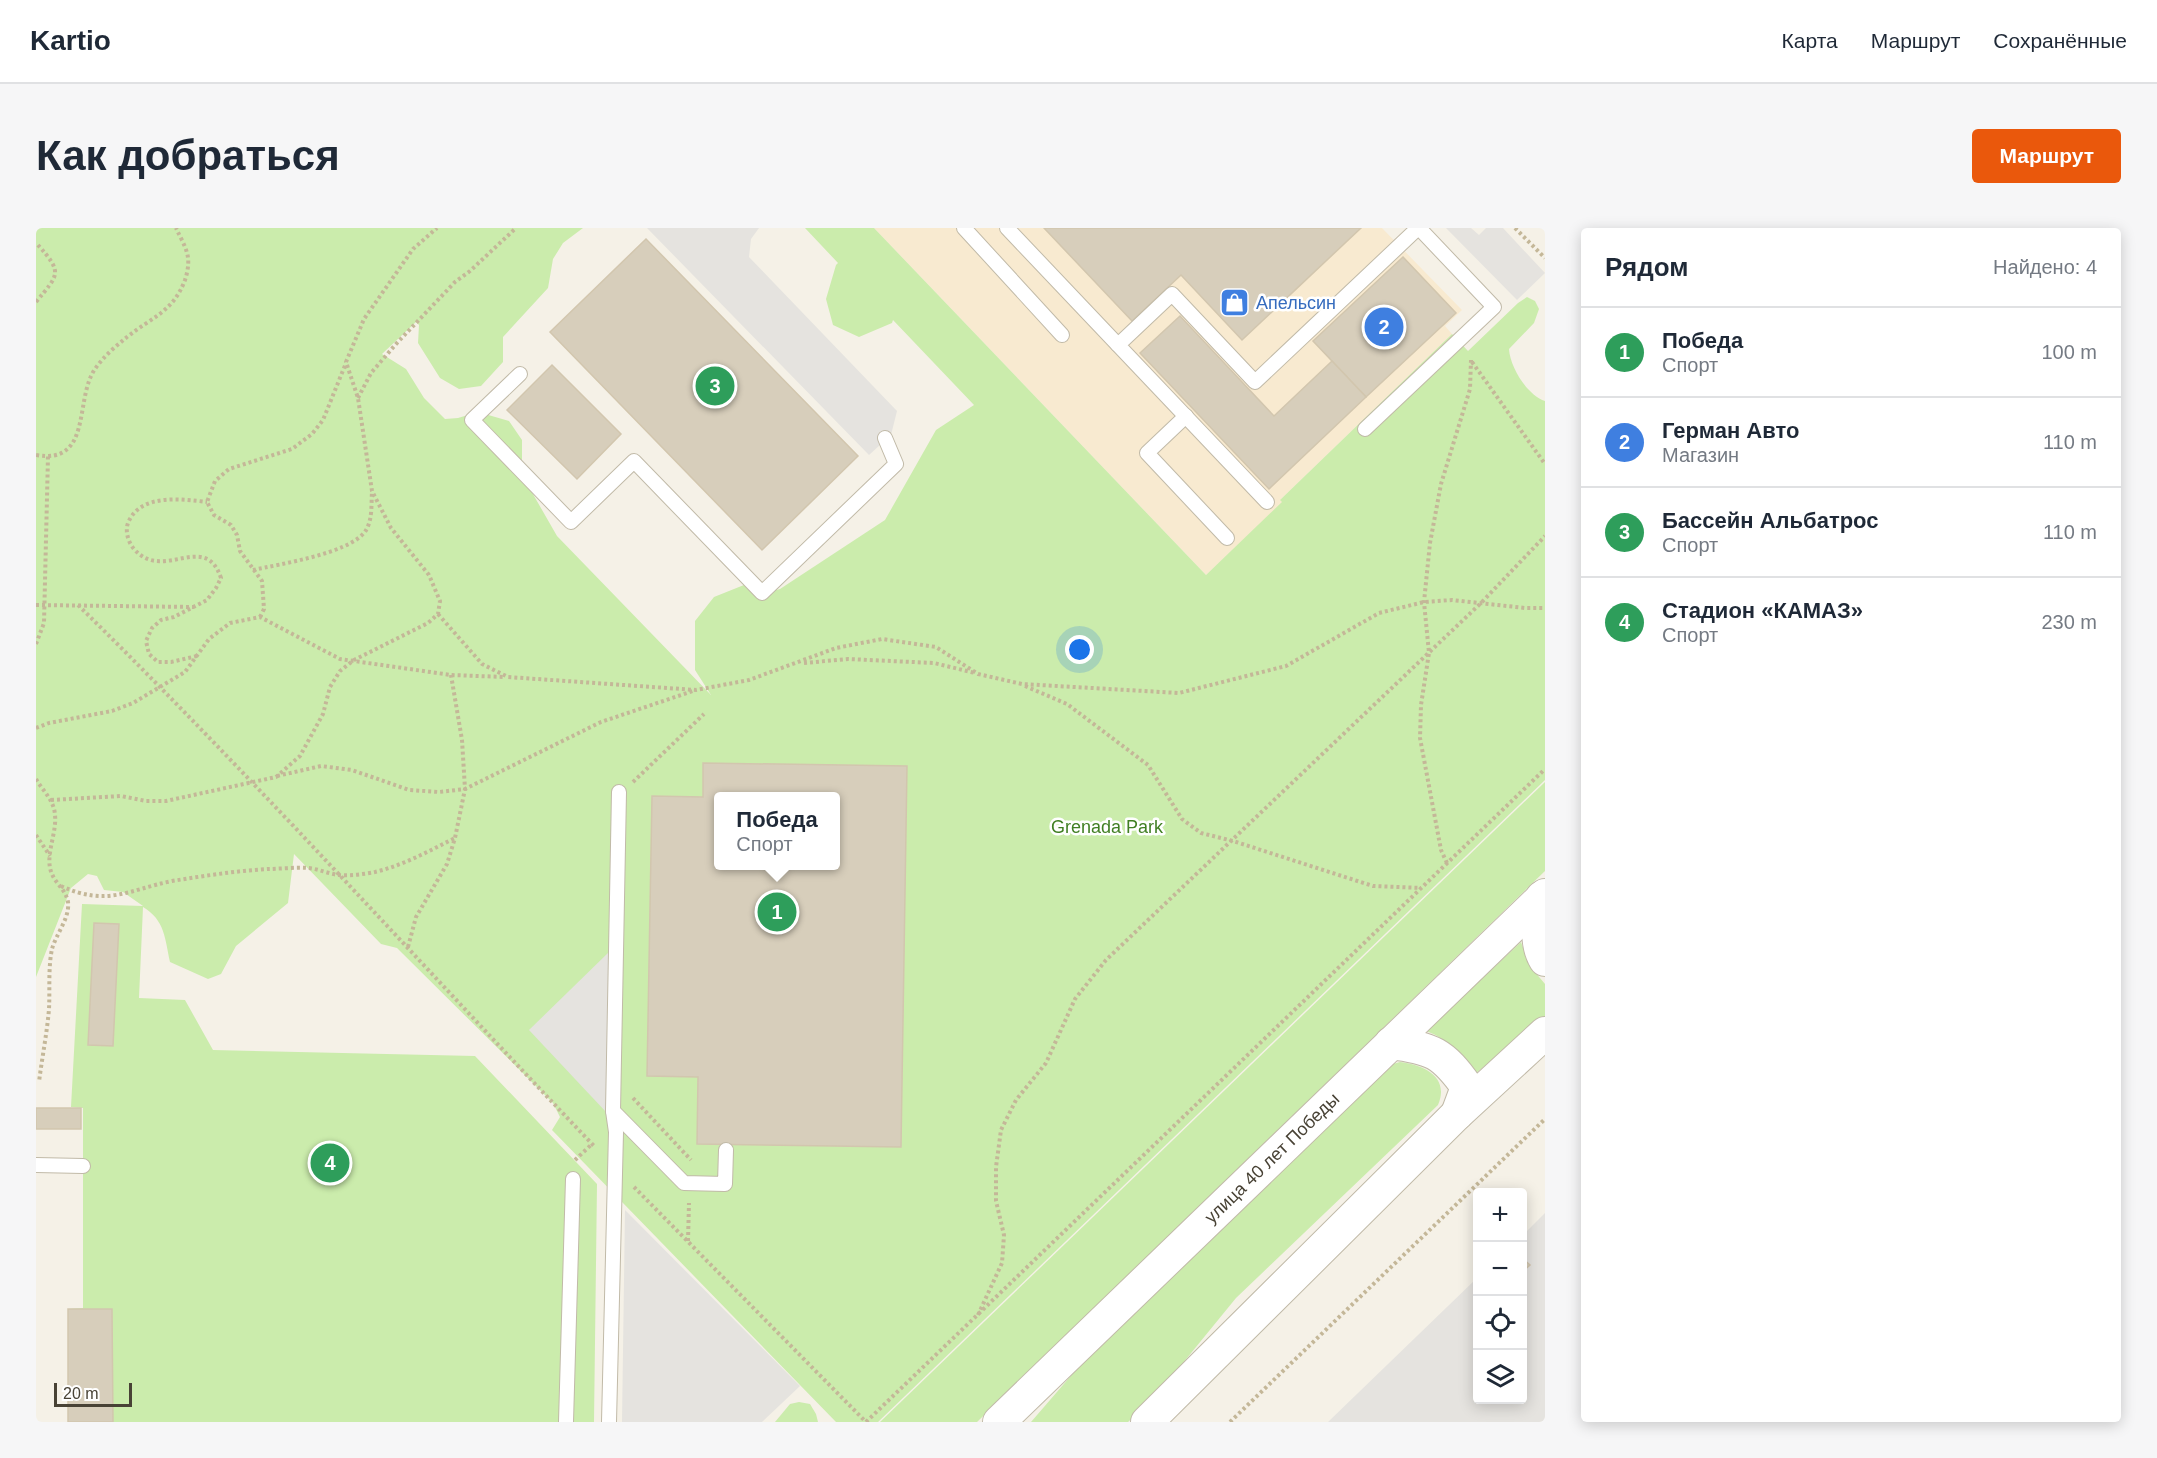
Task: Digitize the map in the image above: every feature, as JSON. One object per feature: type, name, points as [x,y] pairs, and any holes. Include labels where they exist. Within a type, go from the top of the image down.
[{"type":"street","points":[[1544,896],[1538,936],[1541,953],[1545,960]]},
{"type":"street","name":"улица 40 лет Победы","points":[[999,1422],[1544,896]]},
{"type":"street","points":[[1147,1422],[1457,1114],[1545,1033]]},
{"type":"street","points":[[1391,1043],[1418,1046],[1451,1064],[1467,1087],[1457,1114]]},
{"type":"lane","points":[[964,228],[1062,335]]},
{"type":"lane","points":[[1007,228],[1267,502]]},
{"type":"lane","points":[[1118,345],[1172,294],[1255,382],[1418,228],[1494,307],[1365,429]]},
{"type":"lane","points":[[520,374],[472,420],[571,522],[634,461],[762,593],[896,464],[885,438]]},
{"type":"lane","points":[[1186,416],[1147,453],[1227,538]]},
{"type":"lane","points":[[609,1422],[613,1166],[616,1132],[613,1111],[619,792]]},
{"type":"lane","points":[[613,1111],[684,1183],[725,1184],[726,1150]]},
{"type":"lane","points":[[36,1165],[83,1166]]},
{"type":"lane","points":[[566,1422],[573,1179]]},
{"type":"path","points":[[36,455],[60,454],[71,446],[78,435],[85,389],[94,369],[128,336],[164,313],[179,295],[188,273],[189,258],[176,228]]},
{"type":"path","points":[[260,617],[264,609],[262,581],[240,551],[237,535],[231,525],[214,515],[207,502],[215,481],[229,469],[292,449],[312,434],[323,420],[364,319],[414,249],[437,228]]},
{"type":"path","points":[[358,398],[370,373],[396,344],[455,282],[516,228]]},
{"type":"path","points":[[1515,228],[1545,258]]},
{"type":"path","points":[[36,302],[55,279],[56,269],[38,245]]},
{"type":"path","points":[[1457,341],[1545,464]]},
{"type":"path","points":[[1447,863],[1440,850],[1420,738],[1420,705],[1429,653],[1424,603],[1430,543],[1442,484],[1470,389],[1471,360]]},
{"type":"path","points":[[253,570],[321,555],[356,540],[365,532],[370,521],[372,491],[358,398],[346,362]]},
{"type":"path","points":[[36,644],[44,623],[48,456]]},
{"type":"path","points":[[276,777],[300,756],[323,714],[330,687],[340,671],[354,660],[428,623],[438,614],[440,601],[429,574],[391,528],[372,491]]},
{"type":"path","points":[[197,656],[171,662],[158,662],[149,654],[146,641],[152,628],[161,620],[174,617],[207,600],[220,578],[218,570],[212,562],[200,555],[161,562],[146,559],[134,548],[128,538],[127,526],[131,516],[140,507],[159,501],[180,498],[207,502]]},
{"type":"path","points":[[978,1315],[1002,1263],[1004,1235],[996,1202],[996,1167],[1001,1130],[1016,1100],[1046,1063],[1075,999],[1107,960],[1481,603],[1545,536]]},
{"type":"path","points":[[800,663],[848,659],[934,663],[1022,684],[1179,693],[1286,666],[1379,613],[1424,603],[1452,600],[1545,608]]},
{"type":"path","points":[[36,604],[196,607]]},
{"type":"path","points":[[78,605],[162,687],[254,783],[613,1166],[866,1422],[1545,769]]},
{"type":"path","points":[[438,614],[482,664],[508,677]]},
{"type":"path","points":[[36,728],[49,723],[112,711],[134,703],[185,672],[209,639],[230,623],[260,617],[340,659],[451,675],[696,690],[722,687],[749,680],[836,648],[882,639],[936,647],[978,674]]},
{"type":"path","points":[[407,948],[416,917],[447,864],[465,789],[462,740],[451,675]]},
{"type":"path","points":[[1022,684],[1067,704],[1148,765],[1182,819],[1202,833],[1373,886],[1420,888]]},
{"type":"path","points":[[51,800],[121,796],[146,801],[166,801],[254,783],[321,766],[352,770],[409,790],[439,792],[465,789],[601,722],[696,690]]},
{"type":"path","points":[[631,784],[704,714]]},
{"type":"path","points":[[36,779],[51,800],[55,814],[54,839],[50,856],[52,874],[62,886],[68,902],[66,915],[52,952],[49,1012],[37,1081]]},
{"type":"path","points":[[36,834],[50,856]]},
{"type":"path","points":[[62,886],[77,893],[94,896],[126,895],[158,884],[262,870],[306,867],[338,875],[373,872],[409,861],[455,838]]},
{"type":"path","points":[[625,1090],[691,1158],[688,1242]]},
{"type":"path","points":[[1230,1422],[1545,1119]]},
{"type":"path","points":[[575,1160],[592,1144]]},
{"type":"shaded area","points":[[647,228],[759,228],[751,239],[749,257],[897,411],[891,435],[869,455]]},
{"type":"shaded area","points":[[874,228],[1382,228],[1462,310],[1445,326],[1452,334],[1281,499],[1283,502],[1206,575]]},
{"type":"shaded area","points":[[1446,228],[1471,228],[1479,235],[1486,228],[1503,228],[1545,273],[1517,300]]},
{"type":"shaded area","points":[[610,951],[606,1112],[529,1030]]},
{"type":"shaded area","points":[[625,1210],[800,1386],[762,1422],[622,1422]]},
{"type":"shaded area","points":[[1545,1213],[1545,1422],[1328,1422],[1473,1282],[1473,1404],[1527,1404],[1527,1231]]},
{"type":"green space","name":"Grenada Park","points":[[36,228],[583,228],[563,243],[553,259],[548,288],[503,337],[503,362],[481,386],[459,389],[440,378],[418,343],[419,325],[416,322],[382,354],[406,369],[424,398],[445,419],[478,412],[509,421],[522,440],[522,475],[557,536],[711,695],[695,670],[695,621],[714,597],[744,585],[761,594],[780,589],[885,520],[936,430],[974,405],[893,320],[892,323],[859,337],[833,325],[826,299],[838,263],[805,228],[874,228],[1206,575],[1452,334],[1468,351],[1527,297],[1535,301],[1539,309],[1534,323],[1509,349],[1521,380],[1532,393],[1545,401],[1545,780],[878,1422],[836,1422],[552,1130],[560,1117],[553,1103],[397,948],[381,944],[294,854],[288,903],[236,946],[221,974],[208,979],[170,962],[160,924],[143,907],[139,998],[185,1000],[213,1050],[475,1056],[597,1184],[594,1422],[68,1422],[68,1309],[83,1308],[83,1108],[71,1107],[82,904],[143,906],[123,892],[104,890],[97,876],[88,874],[71,888],[36,977]]},
{"type":"green space","points":[[1545,782],[1545,871],[977,1422],[880,1422]]},
{"type":"green space","points":[[1521,942],[1529,965],[1545,984],[1545,1018],[1471,1077],[1463,1061],[1448,1043],[1426,1031]]},
{"type":"green space","points":[[1400,1062],[1418,1066],[1433,1074],[1440,1087],[1441,1095],[1438,1105],[1236,1298],[1156,1396],[1128,1422],[1031,1422],[1101,1341],[1386,1066]]},
{"type":"green space","points":[[799,1402],[810,1404],[818,1422],[775,1422],[790,1404]]},
{"type":"building","points":[[1044,228],[1361,228],[1242,340],[1181,275],[1132,321]]},
{"type":"building","points":[[646,239],[858,456],[762,550],[550,332]]},
{"type":"building","points":[[1403,257],[1456,313],[1366,397],[1313,341]]},
{"type":"building","points":[[1180,316],[1274,416],[1332,361],[1366,397],[1269,489],[1140,353]]},
{"type":"building","points":[[552,365],[621,434],[577,479],[507,410]]},
{"type":"building","points":[[703,763],[907,766],[901,1147],[697,1144],[698,1077],[647,1076],[652,796],[703,797]]},
{"type":"building","points":[[94,923],[119,924],[113,1046],[88,1045]]},
{"type":"building","points":[[36,1108],[81,1108],[81,1129],[36,1129]]},
{"type":"building","points":[[68,1309],[112,1309],[113,1422],[68,1422]]},
{"type":"place","name":"Апельсин","points":[[1235,303]]},
{"type":"place","name":"Герман Авто","points":[[1384,327]]},
{"type":"place","name":"Бассейн Альбатрос","points":[[715,386]]},
{"type":"place","name":"Победа","points":[[777,912]]},
{"type":"place","name":"Стадион «КАМАЗ»","points":[[330,1163]]}]
